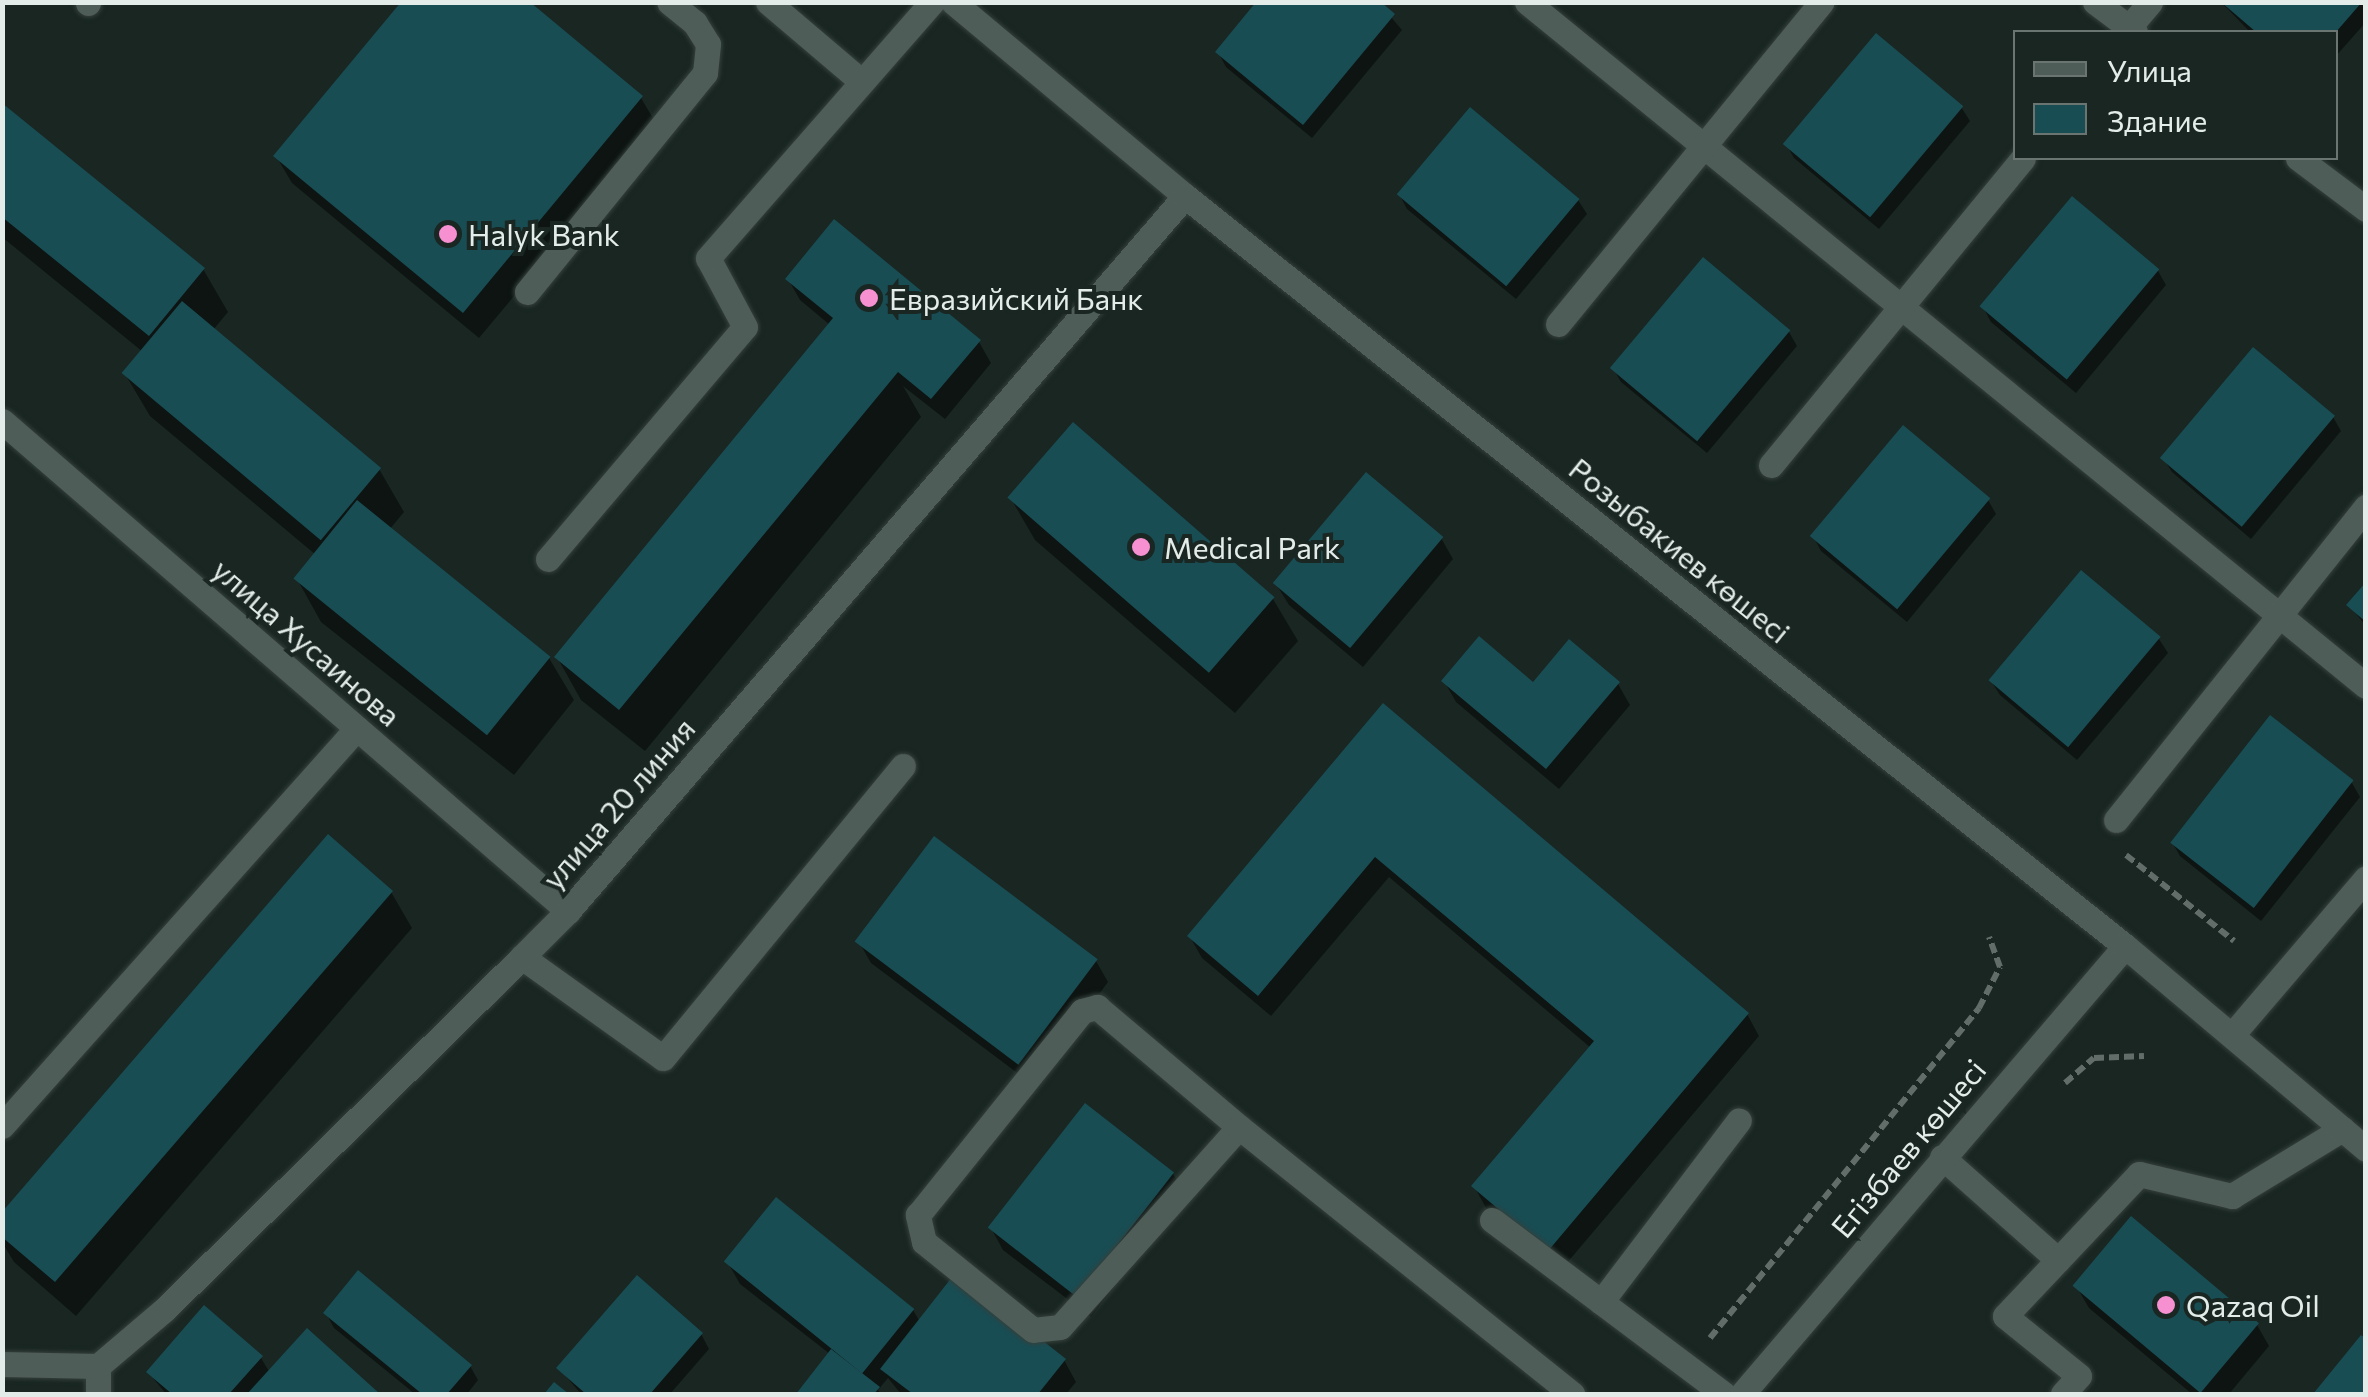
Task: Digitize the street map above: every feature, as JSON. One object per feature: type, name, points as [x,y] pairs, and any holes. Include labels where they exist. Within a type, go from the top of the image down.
[{"type":"street","points":[[527,292],[706,72],[708,44],[695,23],[669,2]]},
{"type":"street","points":[[768,2],[862,82]]},
{"type":"street","points":[[548,559],[745,326],[708,258],[932,2]]},
{"type":"street","name":"Розыбакиев көшесі","points":[[953,2],[1185,196],[2125,946],[2366,1149]]},
{"type":"street","points":[[1526,2],[2277,618],[2366,686]]},
{"type":"street","points":[[1558,324],[1704,148],[1740,97],[1822,2]]},
{"type":"street","points":[[2096,2],[2129,30]]},
{"type":"street","points":[[2131,30],[2150,2]]},
{"type":"street","points":[[1771,466],[2021,160]]},
{"type":"street","points":[[2301,160],[2366,209]]},
{"type":"street","name":"улица 20 линия","points":[[98,1366],[164,1309],[568,911],[1185,196]]},
{"type":"street","name":"улица Хусаинова","points":[[2,421],[568,911]]},
{"type":"street","points":[[2114,832],[2366,507]]},
{"type":"street","points":[[2,1126],[357,728]]},
{"type":"street","points":[[522,957],[663,1058],[903,766]]},
{"type":"street","points":[[2232,1035],[2366,878]]},
{"type":"street","name":"Егізбаев көшесі","points":[[1742,1394],[2125,946]]},
{"type":"street","points":[[1239,1127],[1060,1328],[1032,1330],[924,1242],[918,1215],[1082,1011],[1098,1007],[1239,1127],[1572,1394]]},
{"type":"street","points":[[1601,1302],[1739,1120]]},
{"type":"street","points":[[2063,1394],[2079,1376],[2006,1316],[2138,1174],[2232,1196],[2342,1129]]},
{"type":"street","points":[[1942,1157],[2058,1260]]},
{"type":"street","points":[[1492,1220],[1724,1394]]},
{"type":"street","points":[[2,1364],[38,1368],[98,1366],[98,1394]]},
{"type":"path","points":[[2114,832],[2234,941]]},
{"type":"path","points":[[1686,1366],[1979,1008],[2000,967],[1989,937]]},
{"type":"path","points":[[2065,1083],[2094,1058],[2144,1056]]},
{"type":"building","name":"Halyk Bank","points":[[401,2],[530,2],[643,96],[463,313],[273,156]]},
{"type":"building","points":[[1256,2],[1381,2],[1395,14],[1303,125],[1215,52]]},
{"type":"building","points":[[2221,2],[2362,2],[2338,30],[2254,30]]},
{"type":"building","points":[[1876,33],[1963,106],[1870,217],[1783,144]]},
{"type":"building","points":[[2,103],[205,268],[149,336],[2,217]]},
{"type":"building","points":[[1470,107],[1580,199],[1506,286],[1397,194]]},
{"type":"building","points":[[2072,196],[2159,269],[2067,380],[1979,306]]},
{"type":"building","points":[[834,219],[981,340],[931,399],[898,372],[619,710],[554,657],[833,318],[785,279]]},
{"type":"building","points":[[1703,257],[1790,330],[1697,441],[1610,368]]},
{"type":"building","points":[[182,301],[381,468],[321,540],[122,373]]},
{"type":"building","points":[[2253,347],[2335,416],[2242,527],[2160,458]]},
{"type":"building","name":"Medical Park","points":[[1073,422],[1275,597],[1209,673],[1007,497]]},
{"type":"building","points":[[1903,425],[1990,498],[1897,609],[1810,536]]},
{"type":"building","points":[[1366,472],[1443,537],[1350,648],[1273,583]]},
{"type":"building","points":[[357,500],[551,657],[487,735],[293,578]]},
{"type":"building","points":[[2081,570],[2161,637],[2068,747],[1988,680]]},
{"type":"building","points":[[2366,582],[2366,622],[2346,605]]},
{"type":"building","points":[[1479,636],[1533,682],[1569,639],[1620,682],[1546,769],[1441,681]]},
{"type":"building","points":[[1383,703],[1749,1013],[1548,1251],[1471,1186],[1594,1041],[1375,857],[1258,996],[1187,936]]},
{"type":"building","points":[[2270,715],[2354,780],[2254,908],[2170,843]]},
{"type":"building","points":[[328,834],[393,891],[55,1282],[2,1237],[2,1212]]},
{"type":"building","points":[[934,836],[1098,959],[1018,1065],[855,941]]},
{"type":"building","points":[[1085,1103],[1174,1173],[1077,1297],[988,1228]]},
{"type":"building","points":[[776,1197],[914,1309],[862,1374],[724,1262]]},
{"type":"building","name":"Qazaq Oil","points":[[2131,1216],[2259,1323],[2200,1393],[2073,1286]]},
{"type":"building","points":[[358,1270],[472,1365],[447,1394],[422,1394],[323,1313]]},
{"type":"building","points":[[956,1272],[1066,1359],[1038,1394],[913,1394],[880,1369]]},
{"type":"building","points":[[637,1275],[703,1333],[650,1394],[586,1394],[556,1368]]},
{"type":"building","points":[[204,1305],[263,1356],[229,1394],[172,1394],[146,1372]]},
{"type":"building","points":[[307,1328],[380,1394],[247,1394]]},
{"type":"building","points":[[2361,1335],[2366,1339],[2366,1394],[2313,1394]]},
{"type":"building","points":[[831,1349],[880,1387],[874,1394],[796,1394]]},
{"type":"building","points":[[554,1382],[569,1394],[544,1394]]},
{"type":"place","name":"Halyk Bank","points":[[448,234]]},
{"type":"place","name":"Евразийский Банк","points":[[869,298]]},
{"type":"place","name":"Medical Park","points":[[1141,547]]},
{"type":"place","name":"Qazaq Oil","points":[[2166,1305]]}]
